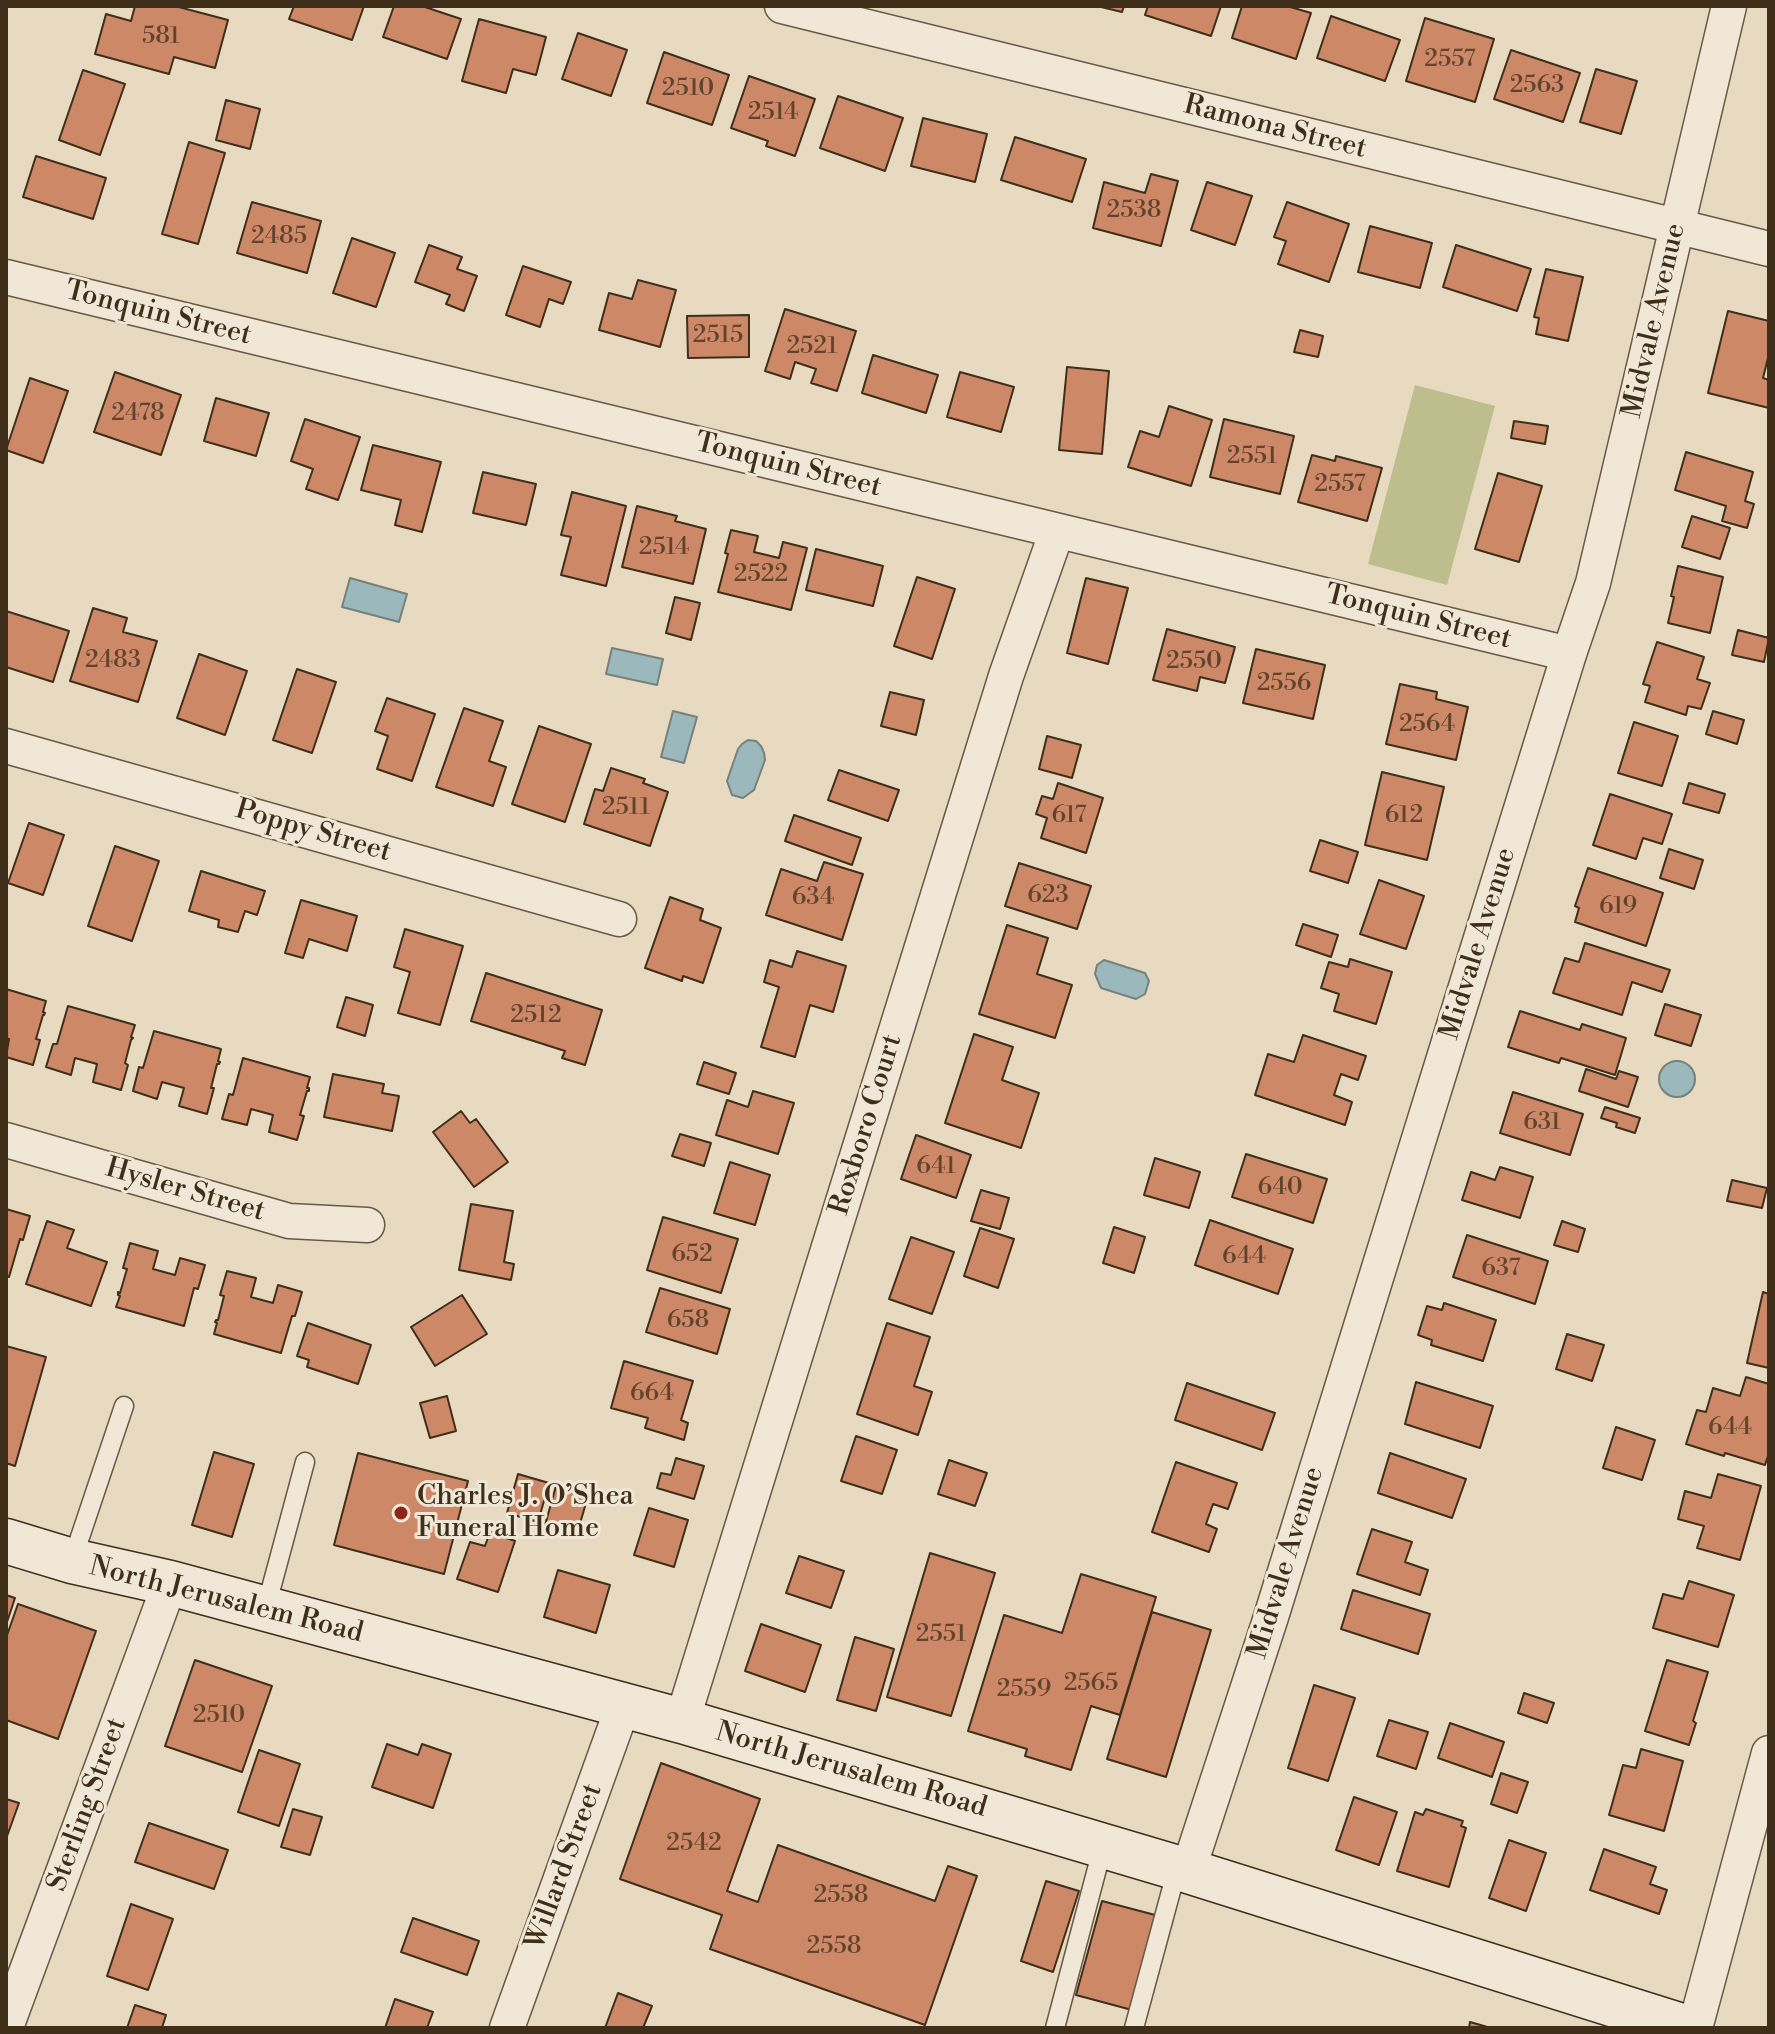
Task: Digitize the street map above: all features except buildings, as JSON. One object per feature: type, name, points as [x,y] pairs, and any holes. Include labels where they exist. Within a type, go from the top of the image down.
[{"type":"main road","name":"North Jerusalem Road","points":[[6,1541],[72,1561],[170,1583],[264,1613],[682,1721],[1183,1869],[1688,2028]]},
{"type":"street","name":"Ramona Street","points":[[782,6],[1769,249]]},
{"type":"street","name":"Midvale Avenue","points":[[1183,1869],[1271,1617],[1593,583],[1729,6]]},
{"type":"street","name":"Tonquin Street","points":[[6,277],[1569,654]]},
{"type":"street","name":"Roxboro Court","points":[[682,1721],[1006,676],[1057,531]]},
{"type":"street","name":"Poppy Street","points":[[6,746],[619,919]]},
{"type":"street","name":"Hysler Street","points":[[6,1140],[289,1221],[367,1225]]},
{"type":"street","name":"Sterling Street","points":[[6,2027],[170,1583]]},
{"type":"street","name":"Willard Street","points":[[507,2028],[623,1706]]},
{"type":"street","points":[[1695,2028],[1769,1753]]},
{"type":"lane","points":[[72,1561],[124,1406]]},
{"type":"lane","points":[[264,1613],[305,1462]]},
{"type":"lane","points":[[1055,2028],[1103,1846]]},
{"type":"lane","points":[[1134,2028],[1183,1869]]},
{"type":"shaded area","points":[[1415,385],[1495,406],[1447,585],[1368,564]]},
{"type":"water","points":[[350,578],[407,594],[399,622],[342,607]]},
{"type":"water","points":[[612,648],[663,659],[657,685],[606,674]]},
{"type":"water","points":[[673,711],[697,717],[684,763],[661,757]]},
{"type":"water","points":[[748,740],[756,741],[761,746],[765,760],[754,790],[743,798],[732,795],[727,781],[738,749]]},
{"type":"water","points":[[1104,960],[1145,973],[1149,981],[1145,994],[1136,999],[1101,988],[1095,974],[1097,965]]},
{"type":"water","points":[[1677,1061],[1690,1066],[1695,1079],[1690,1092],[1677,1097],[1664,1092],[1659,1079],[1664,1066]]},
{"type":"place","name":"Charles J. O’Shea Funeral Home","points":[[401,1513]]}]
